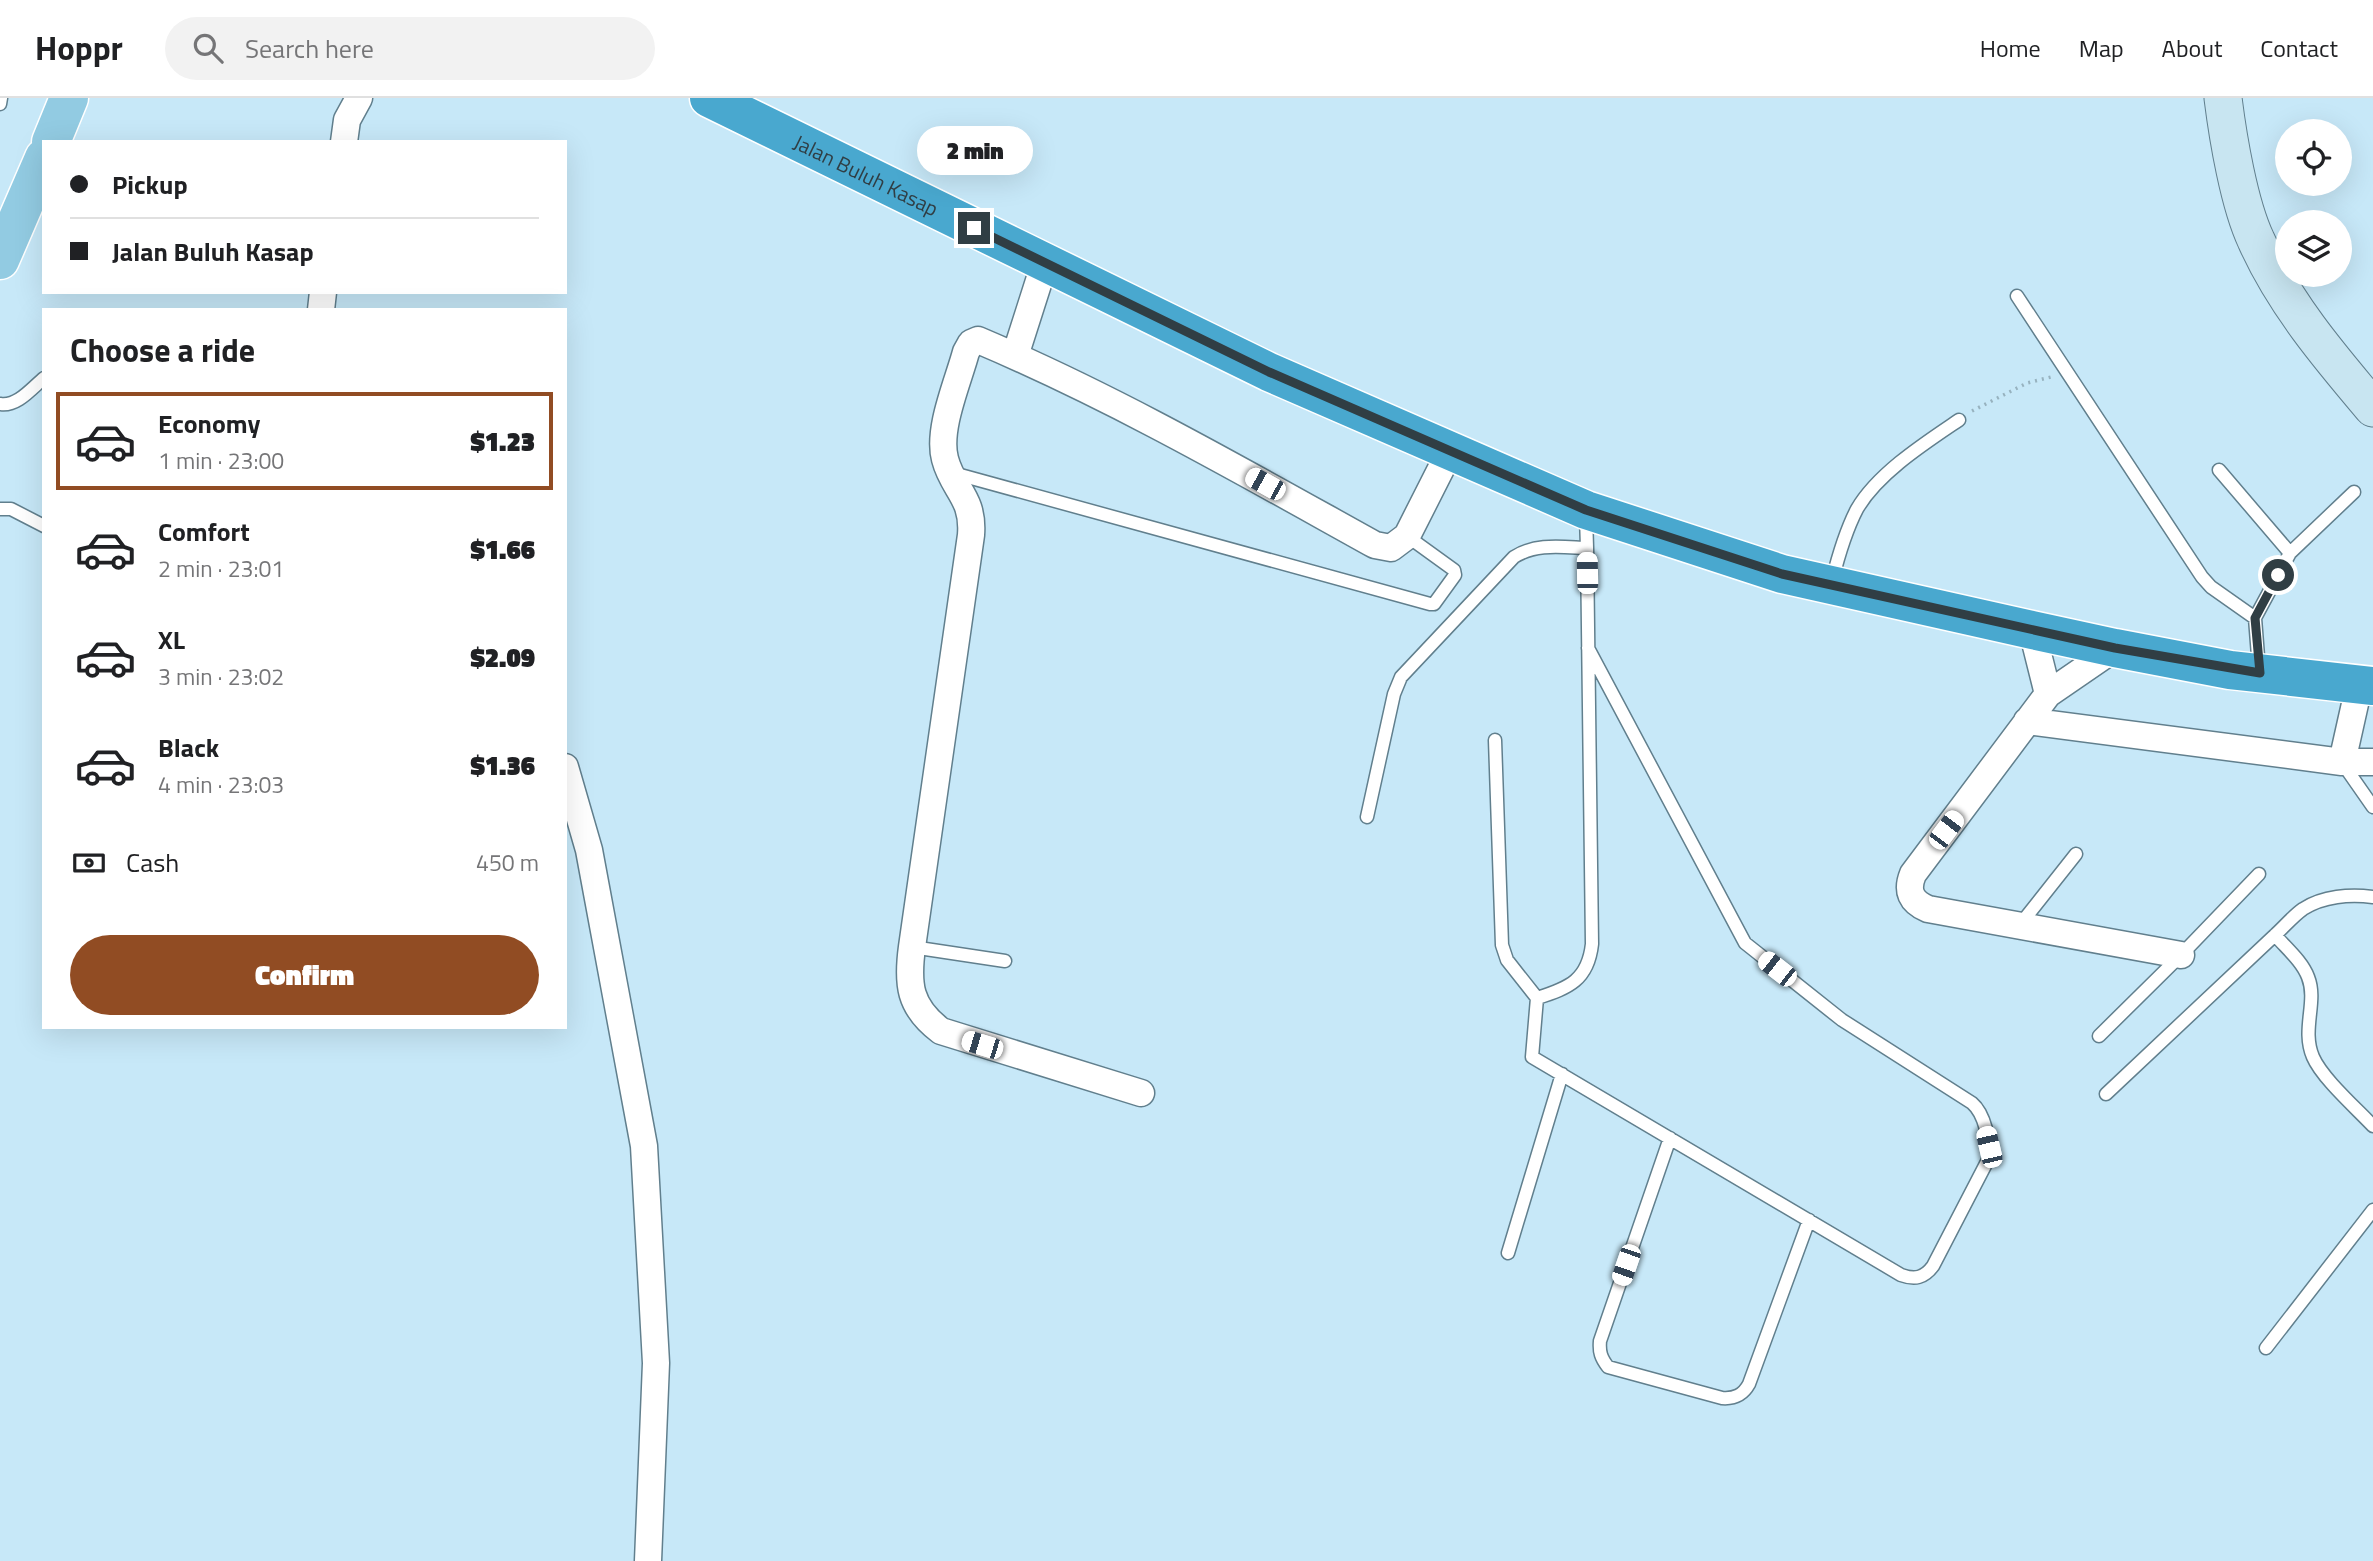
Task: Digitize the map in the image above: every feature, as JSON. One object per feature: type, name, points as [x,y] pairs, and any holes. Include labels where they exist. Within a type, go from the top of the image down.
[{"type":"highway","name":"Jalan Buluh Kasap","points":[[709,98],[1269,372],[1586,510],[1782,574],[1830,585],[2115,648],[2260,673],[2366,686]]},
{"type":"main road","points":[[52,140],[69,98]]},
{"type":"main road","points":[[2,253],[42,163]]},
{"type":"street","points":[[344,140],[347,120],[359,98]]},
{"type":"street","points":[[2223,98],[2240,188],[2254,237],[2294,307],[2337,366],[2373,408]]},
{"type":"street","points":[[1014,356],[1045,262]]},
{"type":"street","points":[[1141,1093],[941,1031],[919,1010],[912,996],[909,981],[912,947],[971,535],[969,505],[949,472],[943,437],[971,343],[978,340],[1014,356],[1200,448],[1375,545],[1391,548],[1407,536],[1450,451]]},
{"type":"street","points":[[2032,630],[2048,694]]},
{"type":"street","points":[[2115,648],[2048,694],[1913,874],[1909,884],[1910,896],[1917,905],[1928,909],[2181,955]]},
{"type":"street","points":[[2342,762],[2366,686]]},
{"type":"street","points":[[2027,721],[2342,762],[2373,762]]},
{"type":"street","points":[[567,774],[589,850],[644,1146],[656,1363],[648,1561]]},
{"type":"lane","points":[[0,104],[1,98]]},
{"type":"lane","points":[[2017,296],[2202,577],[2211,587],[2255,618]]},
{"type":"lane","points":[[0,404],[16,401],[42,380]]},
{"type":"lane","points":[[1830,585],[1843,541],[1858,508],[1889,471],[1959,420]]},
{"type":"lane","points":[[2219,470],[2290,553]]},
{"type":"lane","points":[[949,472],[1434,604],[1455,575],[1454,570],[1407,536]]},
{"type":"lane","points":[[2260,673],[2255,618],[2290,553],[2354,492]]},
{"type":"lane","points":[[0,509],[16,511],[42,525]]},
{"type":"lane","points":[[1537,998],[1570,985],[1580,977],[1591,956],[1586,510]]},
{"type":"lane","points":[[1367,817],[1394,694],[1401,677],[1514,558],[1527,550],[1542,547],[1587,548]]},
{"type":"lane","points":[[1495,740],[1502,945],[1507,960],[1537,998],[1532,1057],[1901,1275],[1919,1278],[1927,1273],[1987,1163],[1989,1153],[1982,1117],[1972,1103],[1842,1020],[1745,943],[1588,648]]},
{"type":"lane","points":[[2342,762],[2373,807]]},
{"type":"lane","points":[[2019,926],[2076,854]]},
{"type":"lane","points":[[2099,1036],[2259,874]]},
{"type":"lane","points":[[2106,1094],[2303,909],[2320,901],[2344,896],[2373,897]]},
{"type":"lane","points":[[2275,935],[2308,977],[2311,991],[2307,1029],[2312,1056],[2318,1067],[2373,1126]]},
{"type":"lane","points":[[912,947],[1005,961]]},
{"type":"lane","points":[[1508,1253],[1562,1074]]},
{"type":"lane","points":[[1670,1138],[1600,1341],[1599,1350],[1608,1367],[1722,1398],[1730,1399],[1745,1391],[1809,1220]]},
{"type":"lane","points":[[2266,1348],[2373,1210]]},
{"type":"path","points":[[1959,420],[2027,383],[2067,372]]},
{"type":"route","points":[[974,228],[1269,372],[1586,510],[1782,574],[2115,648],[2230,670],[2260,673],[2255,618],[2278,575]]}]
